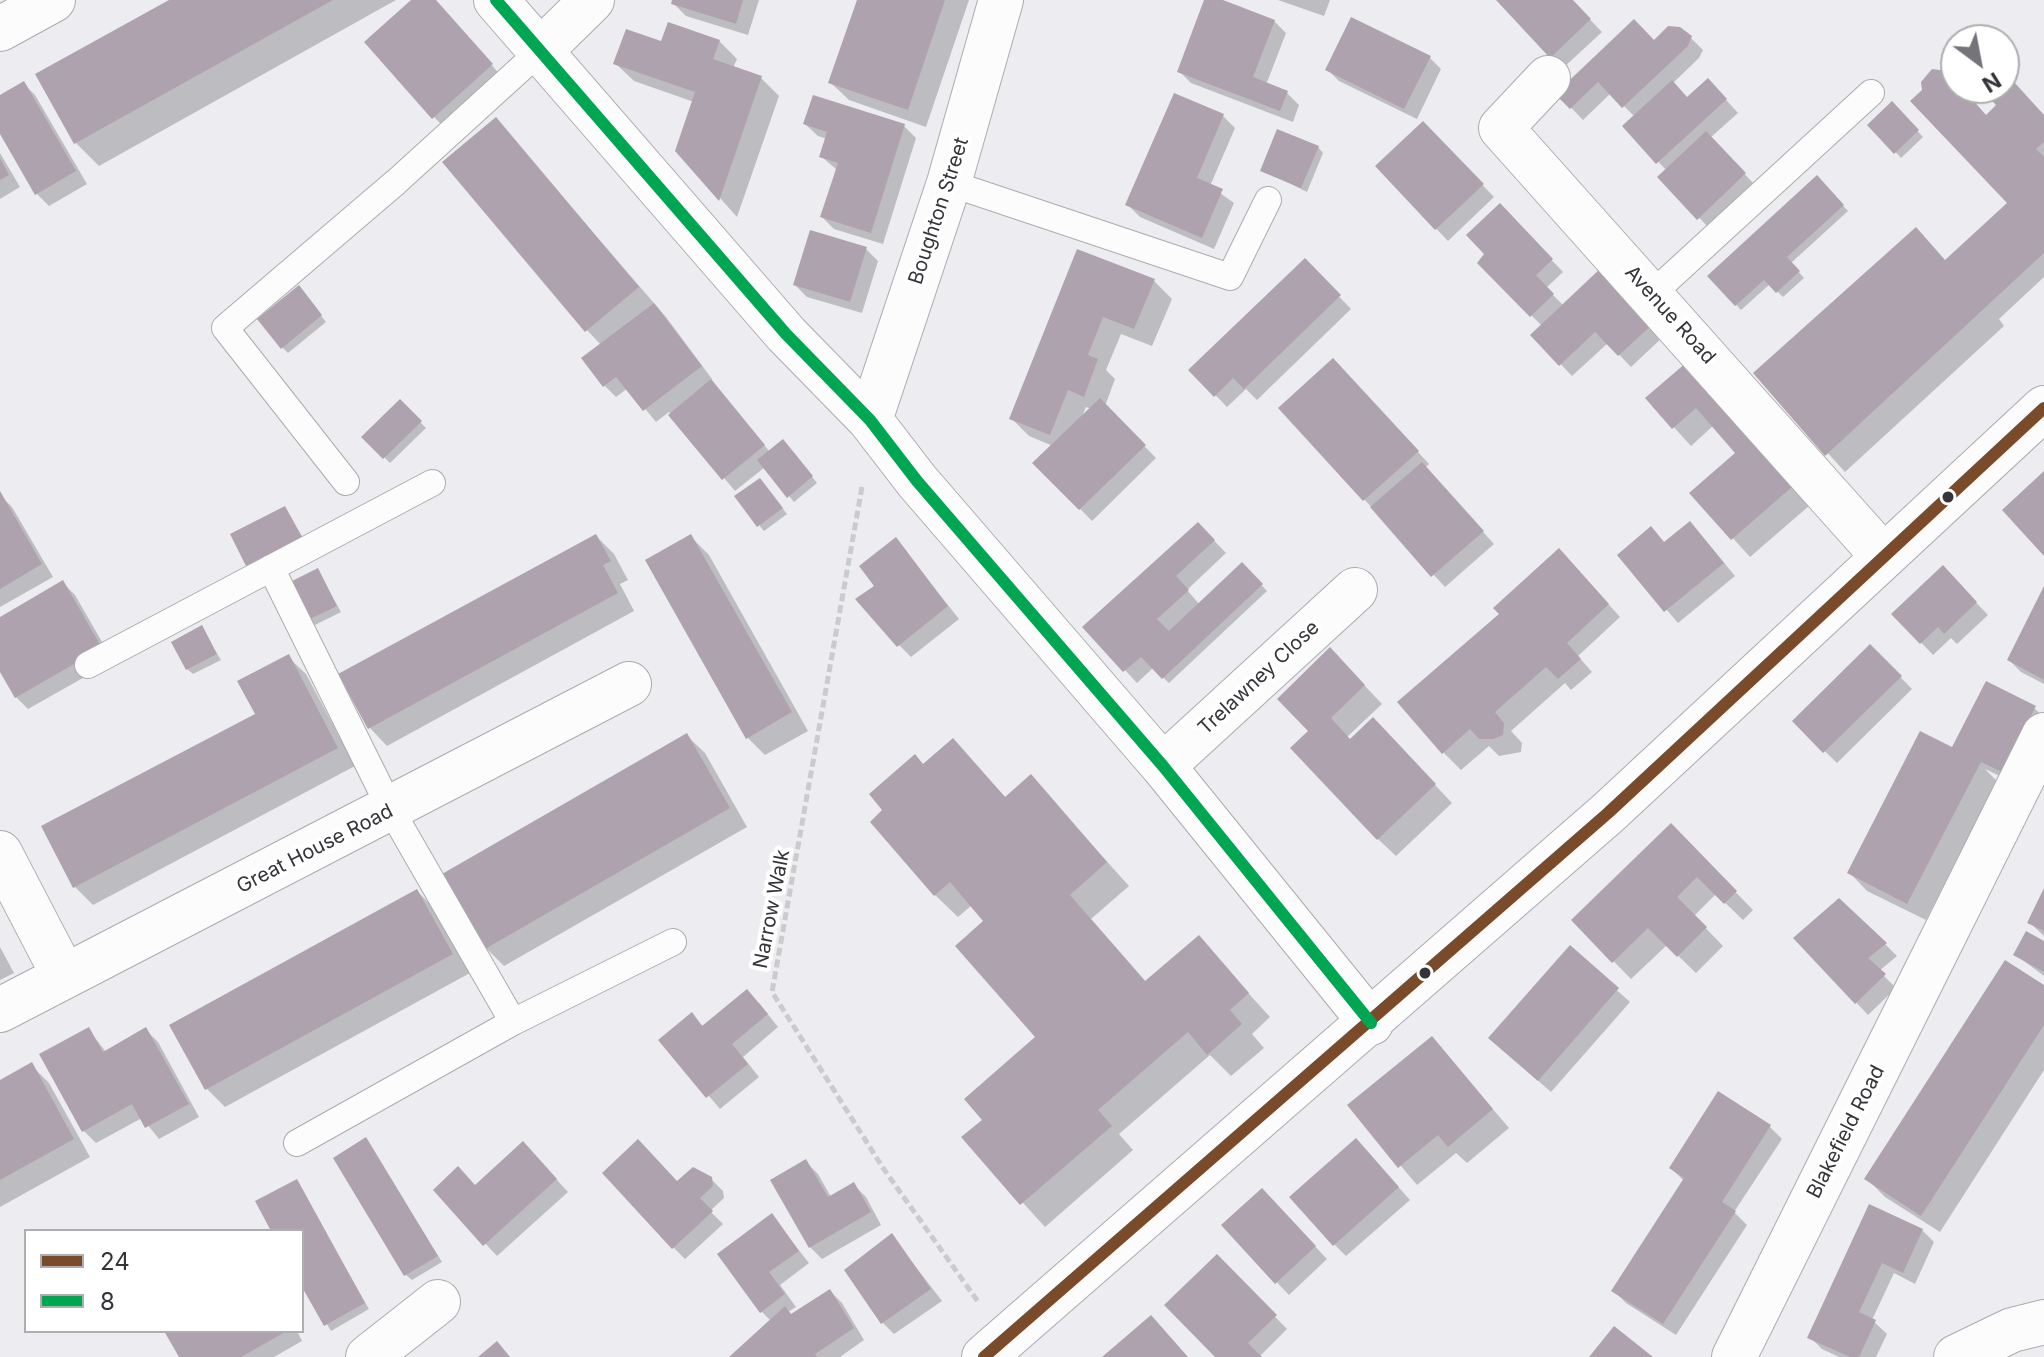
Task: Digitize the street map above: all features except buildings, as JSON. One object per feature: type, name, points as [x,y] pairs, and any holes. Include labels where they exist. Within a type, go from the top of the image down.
[{"type":"street","points":[[0,29],[53,0]]},
{"type":"street","points":[[496,0],[538,53],[786,334],[870,420],[917,481],[1163,766],[1371,1023]]},
{"type":"street","points":[[538,53],[592,0]]},
{"type":"street","name":"Boughton Street","points":[[870,420],[949,183],[1001,0]]},
{"type":"street","name":"Avenue Road","points":[[1548,78],[1501,128],[1882,555]]},
{"type":"street","points":[[993,1349],[1371,1023],[1608,813],[1882,555],[2044,408]]},
{"type":"street","name":"Trelawney Close","points":[[1163,766],[1355,590]]},
{"type":"street","name":"Great House Road","points":[[0,1010],[629,684]]},
{"type":"street","name":"Blakefield Road","points":[[1734,1357],[2044,735]]},
{"type":"street","points":[[0,853],[64,976]]},
{"type":"street","points":[[368,1357],[438,1302]]},
{"type":"street","points":[[1956,1357],[2012,1330],[2044,1322]]},
{"type":"lane","points":[[346,482],[225,328],[396,182],[538,53]]},
{"type":"lane","points":[[1652,294],[1871,93]]},
{"type":"lane","points":[[949,183],[1230,277],[1268,200]]},
{"type":"lane","points":[[88,665],[432,483]]},
{"type":"lane","points":[[271,568],[391,810],[513,1022]]},
{"type":"lane","points":[[297,1143],[513,1022],[673,942]]},
{"type":"path","name":"Narrow Walk","points":[[870,420],[860,501],[772,992],[993,1349]]},
{"type":"transit line","name":"8","points":[[496,0],[786,334],[870,420],[917,481],[1163,766],[1371,1023]]},
{"type":"transit line","name":"24","points":[[984,1357],[1608,813],[2044,408]]}]
